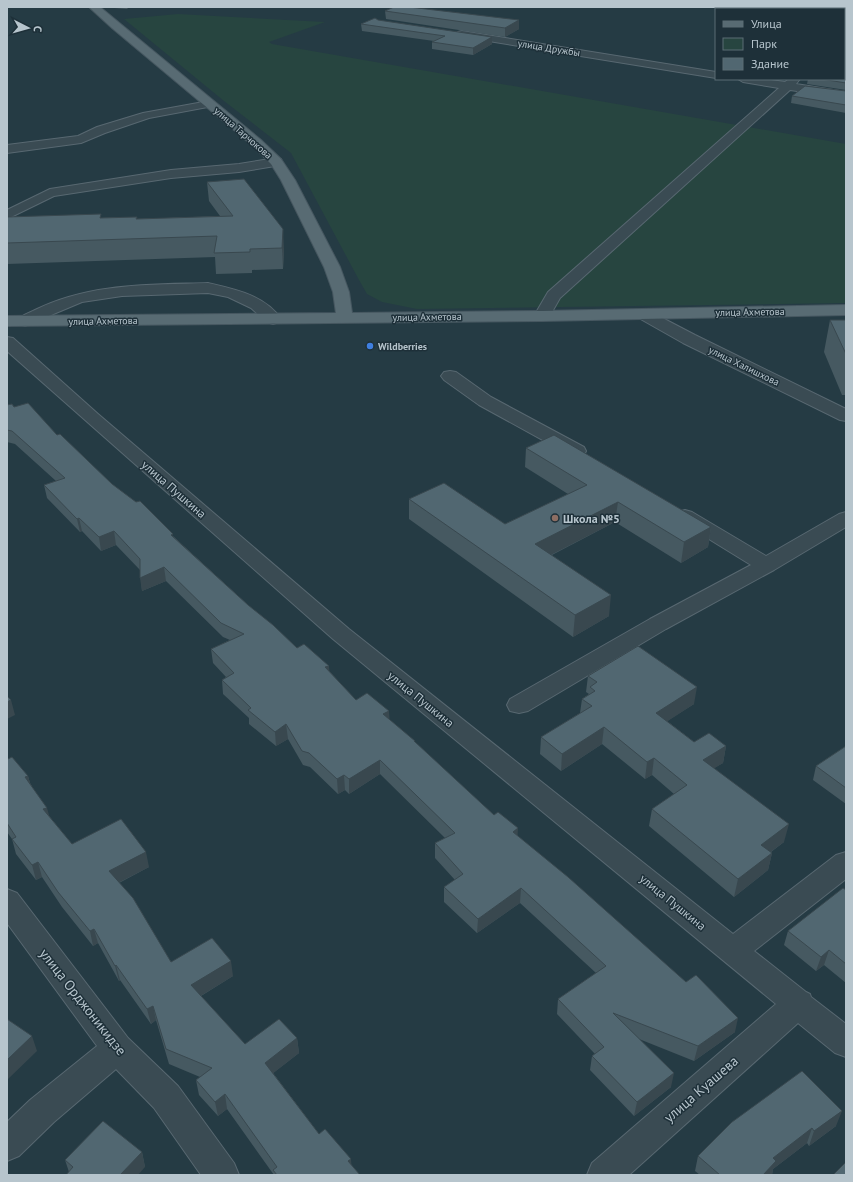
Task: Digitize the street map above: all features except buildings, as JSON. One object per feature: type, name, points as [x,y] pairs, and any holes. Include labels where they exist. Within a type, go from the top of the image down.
[{"type":"main road","name":"улица Тарчокова","points":[[95,8],[257,143],[276,162],[288,180],[332,267],[342,292],[345,318]]},
{"type":"main road","name":"улица Ахметова","points":[[7,321],[542,316],[846,310]]},
{"type":"street","name":"улица Дружбы","points":[[454,33],[715,75]]},
{"type":"street","points":[[755,80],[792,83],[846,95]]},
{"type":"street","points":[[542,316],[554,295],[792,83]]},
{"type":"street","points":[[7,149],[81,139],[101,130],[147,115],[210,104]]},
{"type":"street","points":[[7,215],[50,193],[171,174],[239,168],[276,162]]},
{"type":"street","points":[[25,321],[47,310],[79,298],[122,291],[208,288],[233,293],[257,306],[273,319]]},
{"type":"street","name":"улица Халишхова","points":[[643,314],[689,339],[846,416]]},
{"type":"street","name":"улица Пушкина","points":[[7,342],[92,418],[341,634],[846,1043]]},
{"type":"street","points":[[450,376],[485,401],[593,460]]},
{"type":"street","points":[[673,508],[766,565]]},
{"type":"street","points":[[519,705],[658,624],[766,565],[846,518]]},
{"type":"street","points":[[733,951],[846,863]]},
{"type":"street","name":"улица Орджоникидзе","points":[[7,901],[116,1048],[166,1097],[222,1175]]},
{"type":"street","name":"улица Куашева","points":[[604,1175],[799,1004]]},
{"type":"street","points":[[7,1145],[42,1111],[116,1048]]},
{"type":"green space","points":[[178,14],[325,22],[269,42],[272,44],[846,144],[846,303],[417,309],[382,302],[367,294],[291,153],[224,101],[124,19]]},
{"type":"place","name":"Wildberries","points":[[370,346]]},
{"type":"place","name":"Школа №5","points":[[555,518]]}]
